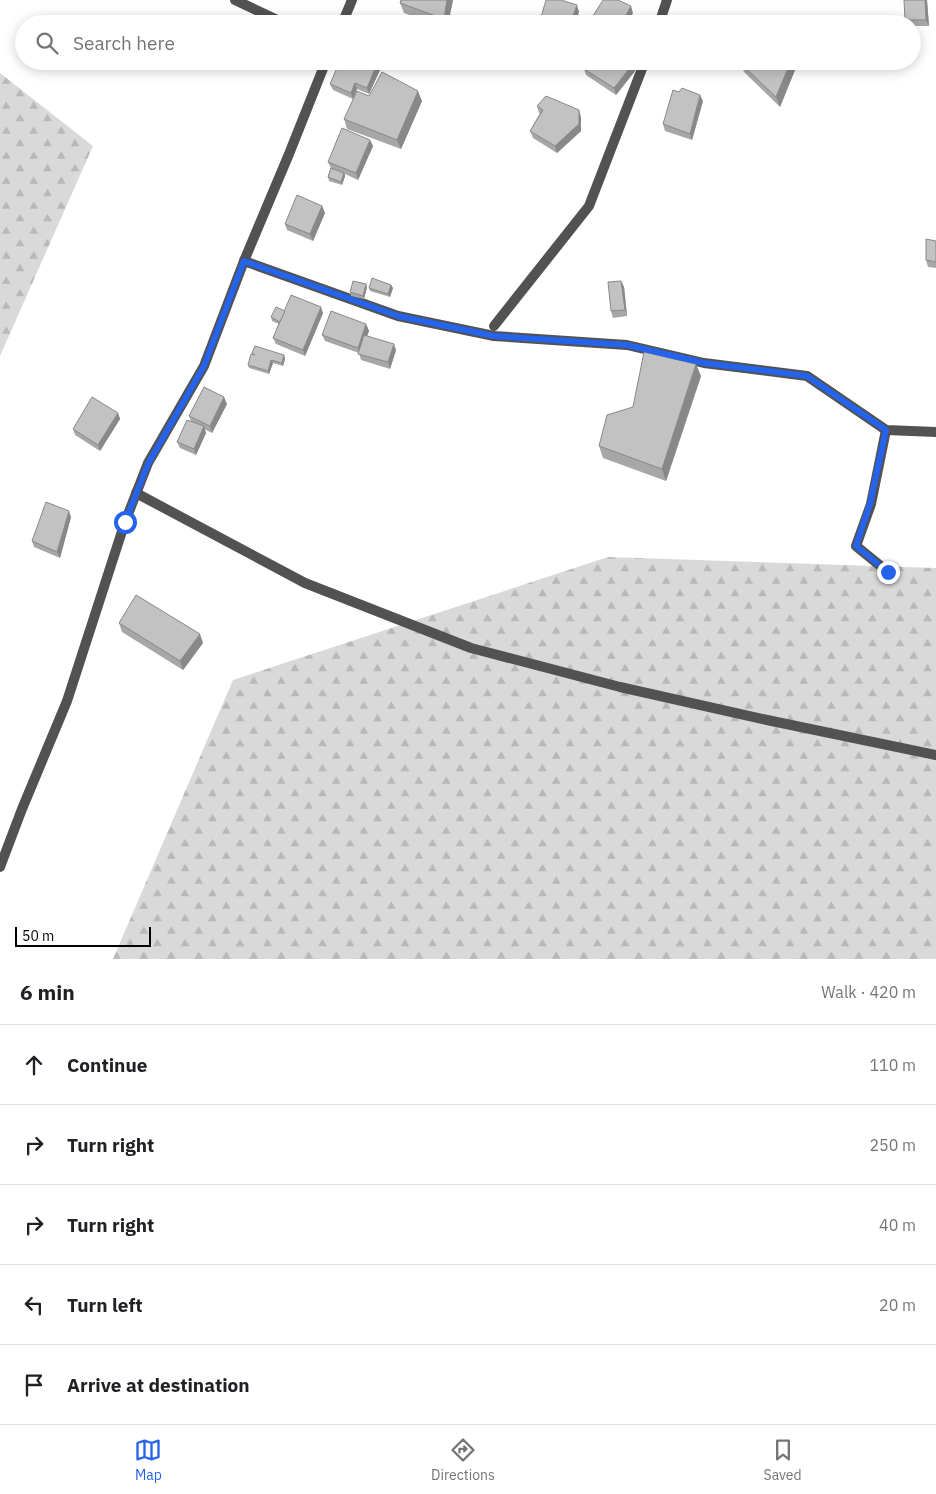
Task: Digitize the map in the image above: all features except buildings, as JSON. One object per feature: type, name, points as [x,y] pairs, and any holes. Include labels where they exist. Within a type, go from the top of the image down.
[{"type":"street","points":[[235,0],[267,15]]},
{"type":"street","points":[[346,15],[352,0]]},
{"type":"street","points":[[662,15],[667,0]]},
{"type":"street","points":[[0,867],[67,701],[136,493],[148,464],[204,366],[244,261],[322,70]]},
{"type":"street","points":[[494,326],[589,206],[642,70]]},
{"type":"street","points":[[244,261],[398,316],[494,336],[627,345],[704,363],[807,376],[886,430],[936,432]]},
{"type":"street","points":[[886,430],[870,504],[856,546],[888,572]]},
{"type":"street","points":[[136,493],[305,583],[471,648],[629,689],[936,755]]},
{"type":"green space","points":[[0,73],[93,146],[0,356]]},
{"type":"green space","points":[[608,557],[936,568],[936,959],[113,959],[233,680]]},
{"type":"route","points":[[125,522],[148,464],[204,366],[244,261],[398,316],[494,336],[627,345],[704,363],[807,376],[886,430],[870,504],[856,546],[888,572]]}]
